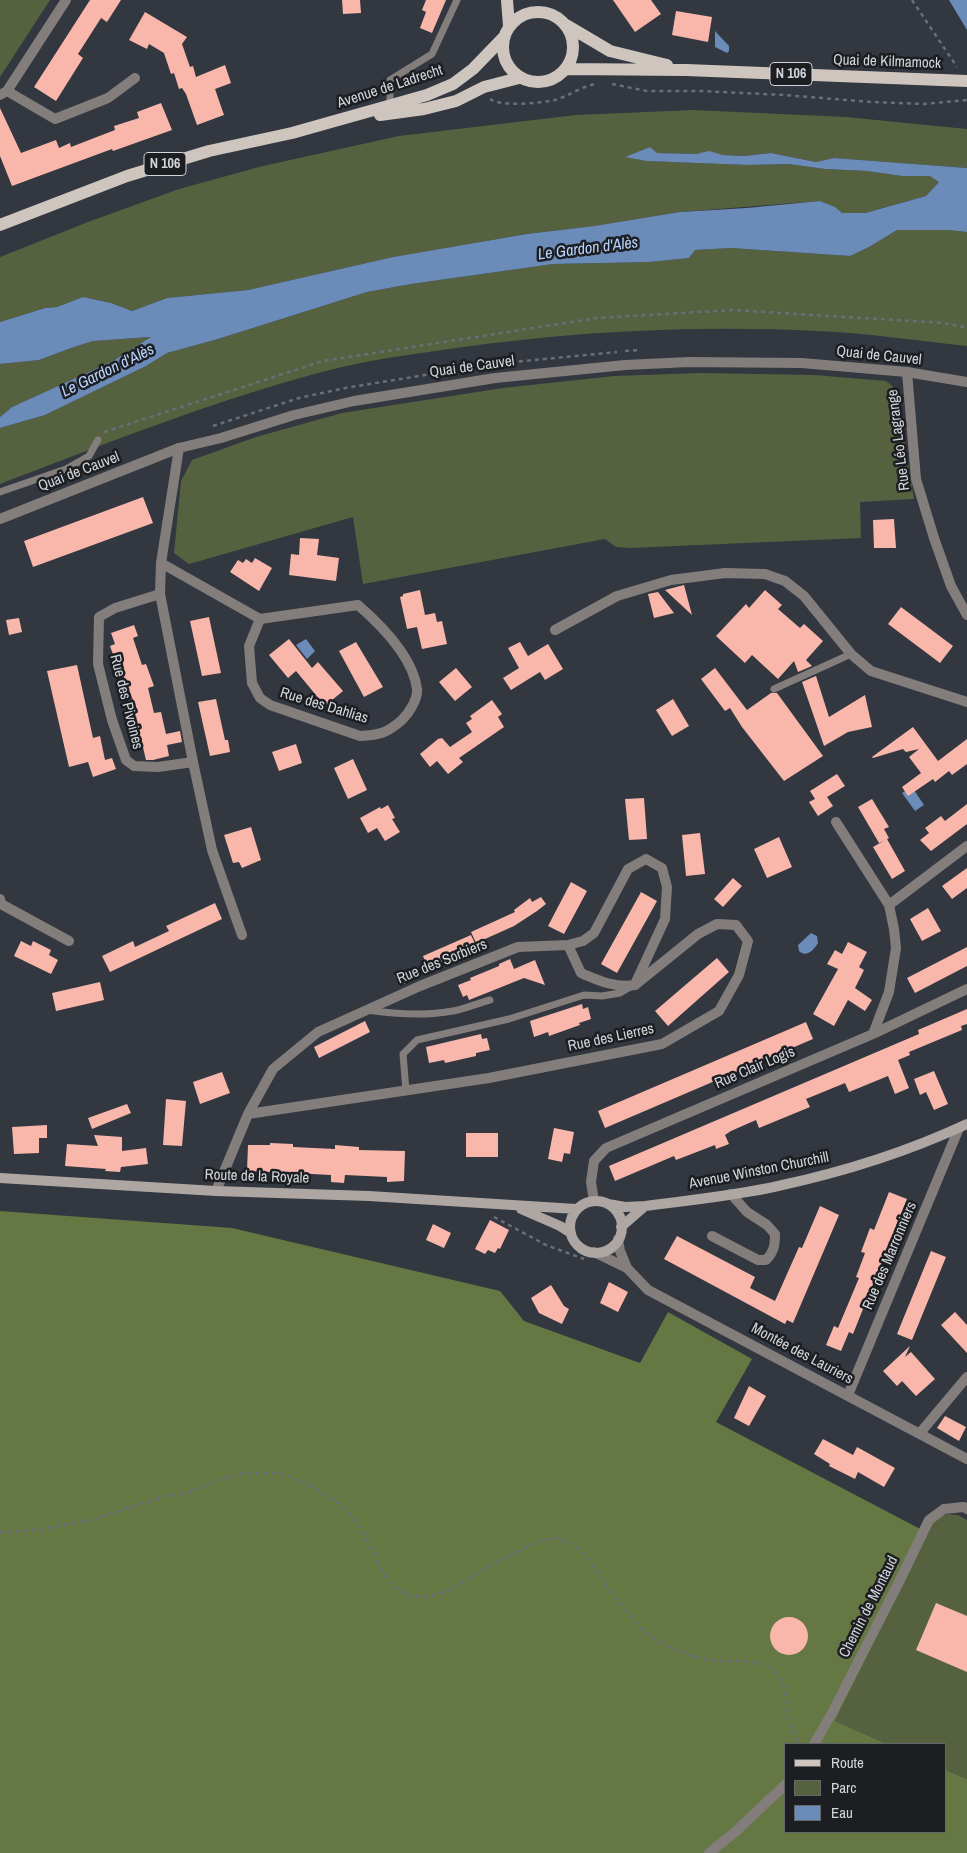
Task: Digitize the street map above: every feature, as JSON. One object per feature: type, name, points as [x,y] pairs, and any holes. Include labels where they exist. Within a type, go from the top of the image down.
[{"type":"main road","points":[[507,0],[507,31],[502,48],[505,60],[519,78],[531,82],[544,82],[557,78],[566,69],[572,59],[574,47],[572,36],[566,25],[552,14],[543,0]]},
{"type":"main road","points":[[507,31],[518,17],[529,12],[541,11],[552,14]]},
{"type":"main road","name":"Quai de Kilmamock","points":[[566,25],[610,51],[686,70]]},
{"type":"main road","name":"Avenue de Ladrecht","points":[[336,121],[427,95],[453,84],[472,69],[507,31]]},
{"type":"main road","name":"Quai de Kilmamock","points":[[566,69],[686,70],[967,82]]},
{"type":"main road","name":"Avenue de Ladrecht","points":[[336,121],[424,109],[456,101],[484,87],[519,78]]},
{"type":"main road","name":"N 106","points":[[0,225],[127,176],[209,151],[292,133],[336,121]]},
{"type":"main road","name":"Avenue Winston Churchill","points":[[608,1204],[645,1206],[778,1186],[838,1171],[915,1146],[963,1126]]},
{"type":"main road","name":"Route de la Royale","points":[[0,1178],[216,1191],[369,1196],[576,1209]]},
{"type":"main road","points":[[594,1201],[608,1204],[618,1214],[621,1227],[618,1239],[608,1249],[594,1252],[579,1247],[571,1234],[570,1225],[576,1209],[584,1203],[594,1201]]},
{"type":"main road","name":"Route de la Royale","points":[[514,1205],[560,1226],[571,1234]]},
{"type":"main road","points":[[621,1227],[645,1206]]},
{"type":"street","points":[[66,0],[3,93],[55,119],[108,98],[135,78]]},
{"type":"street","name":"Quai de Cauvel","points":[[0,519],[179,448],[221,438],[294,415],[343,403],[495,378],[562,370],[689,362],[802,363],[907,372],[967,382]]},
{"type":"street","name":"Rue Léo Lagrange","points":[[907,372],[916,479],[951,586],[967,615]]},
{"type":"street","points":[[179,448],[161,563],[160,594],[212,850],[242,935]]},
{"type":"street","points":[[161,563],[260,619]]},
{"type":"street","points":[[555,630],[617,596],[671,580],[725,573],[765,574],[785,581],[804,596],[851,654],[870,671],[967,702]]},
{"type":"street","name":"Rue des Pivoines","points":[[160,594],[115,608],[99,617],[98,664],[112,720],[126,760],[134,766],[158,767],[193,762]]},
{"type":"street","name":"Rue des Dahlias","points":[[358,605],[381,625],[410,666],[417,691],[412,707],[390,730],[373,735],[360,736],[270,705],[260,698],[252,683],[249,646],[260,619],[358,605]]},
{"type":"street","points":[[836,822],[889,906],[896,948],[889,992],[873,1034]]},
{"type":"street","points":[[889,906],[967,846]]},
{"type":"street","points":[[646,860],[662,868],[667,888],[665,919],[635,985],[622,987],[606,984],[581,974],[568,945],[583,941],[594,933],[628,869],[646,860]]},
{"type":"street","points":[[0,899],[1,904],[69,941]]},
{"type":"street","name":"Rue des Lierres","points":[[248,1114],[489,1078],[662,1044],[719,1010],[739,975],[748,941],[736,924],[718,924],[698,934],[635,985]]},
{"type":"street","name":"Rue des Sorbiers","points":[[216,1191],[248,1114],[273,1069],[318,1032],[420,986],[518,947],[568,945]]},
{"type":"street","name":"Rue Clair Logis","points":[[594,1201],[591,1182],[594,1161],[606,1148],[873,1034],[967,989]]},
{"type":"street","name":"Rue des Marronniers","points":[[848,1395],[963,1126]]},
{"type":"street","points":[[712,1236],[758,1260],[766,1260],[772,1255],[775,1234],[747,1212],[731,1194]]},
{"type":"street","name":"Montée des Lauriers","points":[[618,1239],[620,1251],[627,1268]]},
{"type":"street","name":"Montée des Lauriers","points":[[594,1252],[627,1268],[648,1290],[967,1459]]},
{"type":"street","points":[[920,1433],[967,1377]]},
{"type":"street","name":"Chemin de Montaud","points":[[815,1743],[832,1714],[929,1520],[944,1509],[964,1507],[967,1509]]},
{"type":"street","points":[[708,1853],[736,1832],[784,1786]]},
{"type":"lane","points":[[390,106],[390,80],[432,54],[457,0]]},
{"type":"lane","points":[[0,492],[66,468],[89,456],[98,440]]},
{"type":"lane","points":[[774,689],[851,654]]},
{"type":"lane","points":[[406,1090],[403,1054],[417,1040],[509,1019],[584,995],[602,996],[620,993],[635,985]]},
{"type":"lane","points":[[367,1010],[435,1013],[454,1011],[490,1000]]},
{"type":"path","points":[[912,0],[967,82]]},
{"type":"path","points":[[484,87],[490,101],[501,104],[553,100],[585,86],[604,83],[647,91],[775,94],[872,102],[924,104],[967,100]]},
{"type":"path","points":[[98,440],[95,434],[323,361],[597,318],[734,310],[944,323],[967,328]]},
{"type":"path","points":[[490,1215],[546,1245],[584,1259]]},
{"type":"path","points":[[0,1532],[37,1530],[91,1520],[166,1496],[189,1492],[218,1480],[245,1473],[279,1473],[310,1486],[348,1509],[363,1532],[386,1578],[396,1589],[410,1596],[425,1597],[445,1592],[495,1562],[537,1542],[554,1538],[568,1542],[582,1551],[646,1633],[686,1655],[722,1661],[749,1660],[771,1669],[783,1685],[788,1703],[787,1719],[794,1736],[802,1743]]},
{"type":"green space","points":[[0,0],[50,0],[0,77]]},
{"type":"green space","points":[[693,110],[846,117],[967,129],[967,168],[834,158],[816,162],[771,153],[744,156],[709,152],[696,154],[656,153],[650,147],[626,157],[646,161],[749,165],[788,164],[902,176],[931,176],[939,182],[926,196],[864,213],[842,213],[820,201],[680,212],[594,226],[527,234],[393,257],[248,290],[167,298],[132,311],[111,303],[83,297],[57,307],[45,308],[0,322],[0,257],[179,189],[263,166],[399,136],[576,115]]},
{"type":"green space","points":[[897,230],[967,232],[967,346],[837,332],[773,329],[682,329],[547,337],[456,348],[364,362],[249,393],[83,452],[0,484],[0,428],[45,415],[146,366],[167,353],[367,292],[553,264],[650,262],[689,258],[695,250],[731,248],[849,256],[869,247]]},
{"type":"green space","points":[[152,337],[113,361],[12,407],[0,417],[0,364],[39,360],[93,341]]},
{"type":"green space","points":[[700,373],[814,375],[886,381],[896,389],[914,499],[860,502],[861,538],[630,548],[616,547],[605,539],[363,584],[353,517],[189,564],[174,553],[181,481],[192,460],[256,437],[342,413],[503,388],[614,376]]},
{"type":"green space","points":[[0,1211],[232,1228],[500,1291],[524,1321],[640,1363],[668,1312],[752,1359],[716,1422],[928,1533],[835,1721],[885,1743],[784,1743],[784,1833],[947,1833],[947,1770],[967,1779],[967,1853],[0,1853]]},
{"type":"green space","points":[[948,1514],[958,1515],[967,1520],[967,1779],[947,1770],[947,1743],[885,1743],[835,1721],[935,1518]]},
{"type":"water","points":[[949,0],[967,0],[967,30]]},
{"type":"water","points":[[715,31],[729,46],[727,53],[715,47]]},
{"type":"water","name":"Le Gardon d'Alès","points":[[650,147],[657,153],[696,154],[709,151],[723,155],[744,156],[771,153],[816,162],[834,158],[967,168],[967,232],[897,230],[850,256],[731,248],[695,250],[689,258],[650,262],[553,264],[367,292],[167,353],[146,366],[45,415],[0,428],[0,417],[12,407],[113,361],[151,337],[93,341],[39,360],[0,364],[0,322],[45,308],[57,307],[83,297],[111,303],[132,311],[167,298],[248,290],[393,257],[527,234],[594,226],[680,212],[820,201],[835,207],[842,213],[865,213],[926,196],[939,182],[930,176],[902,176],[788,164],[749,165],[646,161],[625,157]]},
{"type":"water","points":[[306,639],[315,651],[307,659],[296,645]]},
{"type":"water","points":[[912,787],[924,805],[915,811],[902,793]]},
{"type":"water","points":[[811,933],[817,936],[818,943],[810,952],[804,954],[799,951],[798,945]]},
{"type":"building","points":[[90,0],[121,0],[107,22],[101,18],[78,54],[83,58],[56,101],[34,87]]},
{"type":"building","points":[[342,0],[360,0],[361,13],[343,14]]},
{"type":"building","points":[[426,0],[446,0],[432,33],[420,28],[426,12],[422,10]]},
{"type":"building","points":[[613,0],[651,0],[661,14],[635,32]]},
{"type":"building","points":[[676,11],[712,17],[708,42],[672,35]]},
{"type":"building","points":[[145,12],[187,37],[182,44],[190,67],[193,66],[196,77],[225,65],[231,83],[215,89],[224,115],[197,125],[186,94],[182,88],[179,89],[174,73],[171,74],[164,53],[149,44],[147,49],[129,40]]},
{"type":"building","points":[[161,103],[172,130],[113,151],[112,149],[12,186],[0,156],[0,108],[21,153],[56,140],[59,148],[70,143],[71,147],[115,130],[114,126],[139,118],[137,112]]},
{"type":"building","points":[[143,497],[153,523],[33,567],[24,541]]},
{"type":"building","points":[[894,519],[896,548],[874,548],[873,520]]},
{"type":"building","points":[[300,538],[319,539],[317,555],[339,558],[336,581],[289,575],[291,554],[299,555]]},
{"type":"building","points":[[255,558],[272,568],[259,591],[230,572],[238,560],[243,563],[246,559],[252,563]]},
{"type":"building","points":[[684,585],[692,615],[665,590]]},
{"type":"building","points":[[420,590],[425,615],[435,613],[437,622],[442,621],[447,644],[422,649],[417,627],[407,629],[400,597],[403,594]]},
{"type":"building","points":[[765,590],[782,605],[778,609],[800,628],[804,624],[823,641],[806,660],[812,666],[798,672],[794,661],[778,679],[752,655],[745,663],[716,636],[746,604],[749,608]]},
{"type":"building","points":[[658,592],[674,613],[654,618],[648,594]]},
{"type":"building","points":[[901,607],[953,646],[940,663],[888,624]]},
{"type":"building","points":[[209,617],[221,673],[202,676],[190,621]]},
{"type":"building","points":[[19,618],[22,632],[9,635],[6,620]]},
{"type":"building","points":[[134,625],[138,636],[133,638],[142,665],[146,664],[154,686],[148,688],[154,713],[161,712],[166,734],[180,731],[182,742],[167,745],[169,756],[153,760],[146,760],[141,739],[134,741],[127,701],[133,700],[122,673],[120,674],[110,646],[115,644],[111,633]]},
{"type":"building","points":[[289,639],[312,668],[318,662],[343,691],[325,706],[296,671],[288,678],[269,655]]},
{"type":"building","points":[[356,642],[383,687],[364,697],[339,651]]},
{"type":"building","points":[[520,642],[528,656],[548,644],[563,669],[545,680],[540,672],[511,690],[503,678],[519,668],[508,648]]},
{"type":"building","points":[[77,665],[93,738],[100,736],[105,760],[112,758],[116,769],[93,777],[88,762],[69,767],[47,671]]},
{"type":"building","points":[[456,668],[472,687],[455,701],[439,682]]},
{"type":"building","points":[[715,668],[747,710],[771,693],[777,693],[823,756],[784,781],[742,727],[730,708],[725,711],[701,679]]},
{"type":"building","points":[[816,676],[829,717],[865,695],[872,727],[848,732],[824,746],[802,682]]},
{"type":"building","points":[[216,699],[225,740],[228,740],[230,752],[210,756],[198,702]]},
{"type":"building","points":[[673,699],[689,726],[672,736],[656,710]]},
{"type":"building","points":[[492,700],[502,714],[498,717],[504,727],[459,758],[463,762],[448,774],[437,761],[430,767],[420,754],[438,739],[442,738],[450,747],[472,732],[466,723],[472,719],[470,716]]},
{"type":"building","points":[[913,727],[938,761],[967,739],[967,764],[952,775],[949,771],[935,782],[933,779],[908,796],[902,787],[921,773],[909,757],[919,749],[906,752],[903,749],[872,757]]},
{"type":"building","points":[[296,744],[302,763],[279,771],[272,752]]},
{"type":"building","points":[[353,759],[367,790],[348,799],[334,768]]},
{"type":"building","points":[[837,774],[845,786],[827,797],[833,806],[818,816],[809,802],[815,799],[810,791]]},
{"type":"building","points":[[644,798],[647,839],[629,840],[625,799]]},
{"type":"building","points":[[872,799],[889,827],[884,829],[889,838],[887,839],[905,871],[892,879],[873,847],[885,840],[879,843],[858,807]]},
{"type":"building","points":[[967,804],[967,824],[931,851],[920,840],[929,833],[925,828],[941,816],[945,821]]},
{"type":"building","points":[[388,805],[395,818],[392,819],[400,832],[385,841],[377,828],[368,833],[360,818],[380,807],[381,809]]},
{"type":"building","points":[[251,827],[261,860],[242,868],[239,862],[233,863],[224,835]]},
{"type":"building","points":[[700,833],[705,874],[686,876],[682,835]]},
{"type":"building","points":[[779,837],[792,867],[767,878],[754,849]]},
{"type":"building","points":[[967,868],[967,888],[952,899],[942,886]]},
{"type":"building","points":[[733,878],[742,886],[723,907],[714,899]]},
{"type":"building","points":[[571,882],[587,891],[564,934],[548,926]]},
{"type":"building","points":[[641,892],[657,901],[617,973],[601,964]]},
{"type":"building","points":[[541,897],[546,904],[537,911],[514,926],[476,943],[471,932],[515,912],[514,910],[530,898],[532,902]]},
{"type":"building","points":[[215,903],[222,919],[110,972],[102,956],[133,941],[135,947],[169,931],[166,926]]},
{"type":"building","points":[[928,908],[941,931],[922,941],[910,919]]},
{"type":"building","points":[[471,935],[477,948],[428,969],[423,956]]},
{"type":"building","points":[[21,941],[31,946],[33,941],[51,950],[49,955],[58,960],[51,974],[14,956]]},
{"type":"building","points":[[848,942],[867,952],[859,967],[864,970],[855,988],[872,1000],[865,1011],[848,1000],[834,1026],[813,1014],[838,969],[827,964],[835,950],[842,954]]},
{"type":"building","points":[[967,947],[967,966],[915,993],[907,978]]},
{"type":"building","points":[[717,958],[729,972],[668,1026],[655,1011]]},
{"type":"building","points":[[510,959],[514,969],[535,960],[545,985],[524,978],[469,1000],[467,995],[463,997],[458,985]]},
{"type":"building","points":[[405,971],[410,981],[399,986],[394,975]]},
{"type":"building","points":[[100,982],[104,1000],[56,1011],[52,993]]},
{"type":"building","points":[[582,1004],[583,1009],[588,1007],[591,1019],[549,1036],[548,1032],[534,1037],[530,1021]]},
{"type":"building","points":[[967,1009],[967,1024],[961,1026],[962,1030],[909,1052],[910,1055],[898,1060],[909,1088],[895,1094],[888,1076],[849,1092],[845,1083],[806,1099],[810,1107],[759,1128],[756,1120],[731,1131],[725,1135],[729,1144],[716,1149],[715,1145],[676,1160],[674,1156],[615,1181],[609,1166],[919,1034],[918,1030]]},
{"type":"building","points":[[365,1021],[370,1032],[319,1058],[314,1047]]},
{"type":"building","points":[[806,1022],[813,1039],[605,1128],[598,1111]]},
{"type":"building","points":[[481,1034],[482,1039],[487,1038],[490,1050],[476,1053],[476,1056],[445,1063],[444,1060],[429,1063],[426,1047]]},
{"type":"building","points":[[934,1071],[948,1104],[934,1110],[926,1092],[920,1095],[914,1079]]},
{"type":"building","points":[[222,1072],[230,1093],[200,1104],[193,1082]]},
{"type":"building","points":[[166,1099],[186,1101],[182,1146],[163,1145]]},
{"type":"building","points":[[127,1104],[131,1113],[92,1129],[88,1118]]},
{"type":"building","points":[[47,1125],[47,1138],[39,1138],[39,1153],[14,1154],[12,1127]]},
{"type":"building","points":[[554,1128],[574,1132],[570,1154],[564,1153],[562,1162],[548,1159]]},
{"type":"building","points":[[466,1133],[498,1133],[498,1157],[466,1157]]},
{"type":"building","points":[[94,1135],[122,1137],[122,1151],[146,1148],[148,1164],[121,1167],[120,1172],[65,1166],[67,1144],[98,1146]]},
{"type":"building","points":[[270,1143],[293,1144],[293,1147],[335,1149],[335,1145],[359,1147],[359,1150],[405,1151],[404,1181],[387,1182],[387,1177],[345,1175],[344,1183],[331,1182],[331,1175],[294,1173],[294,1180],[281,1180],[282,1176],[272,1172],[247,1171],[248,1145],[270,1145]]},
{"type":"building","points":[[889,1192],[907,1199],[853,1334],[849,1332],[841,1351],[826,1345],[834,1326],[838,1328],[859,1278],[856,1277],[865,1253],[861,1252],[870,1228],[874,1230]]},
{"type":"building","points":[[820,1206],[839,1215],[793,1323],[787,1320],[785,1324],[664,1259],[677,1236],[755,1277],[750,1288],[775,1301],[799,1247],[802,1248]]},
{"type":"building","points":[[490,1220],[509,1230],[500,1249],[498,1248],[495,1253],[488,1250],[485,1254],[475,1249]]},
{"type":"building","points":[[433,1224],[451,1233],[444,1248],[426,1240]]},
{"type":"building","points":[[931,1251],[946,1257],[912,1340],[897,1334]]},
{"type":"building","points":[[609,1282],[628,1292],[618,1312],[600,1303]]},
{"type":"building","points":[[551,1285],[564,1306],[569,1309],[562,1324],[539,1313],[531,1298]]},
{"type":"building","points":[[955,1312],[967,1325],[967,1353],[941,1325]]},
{"type":"building","points":[[910,1346],[905,1357],[911,1352],[935,1379],[916,1396],[902,1381],[897,1386],[883,1371]]},
{"type":"building","points":[[749,1386],[766,1396],[749,1426],[734,1418]]},
{"type":"building","points":[[945,1416],[966,1427],[959,1441],[937,1428]]},
{"type":"building","points":[[823,1439],[853,1455],[857,1447],[895,1468],[884,1487],[858,1472],[855,1479],[829,1466],[830,1464],[814,1454]]},
{"type":"building","points":[[936,1603],[967,1616],[967,1672],[916,1650]]},
{"type":"building","points":[[789,1617],[802,1623],[808,1636],[802,1649],[789,1655],[776,1649],[770,1636],[776,1623]]}]
